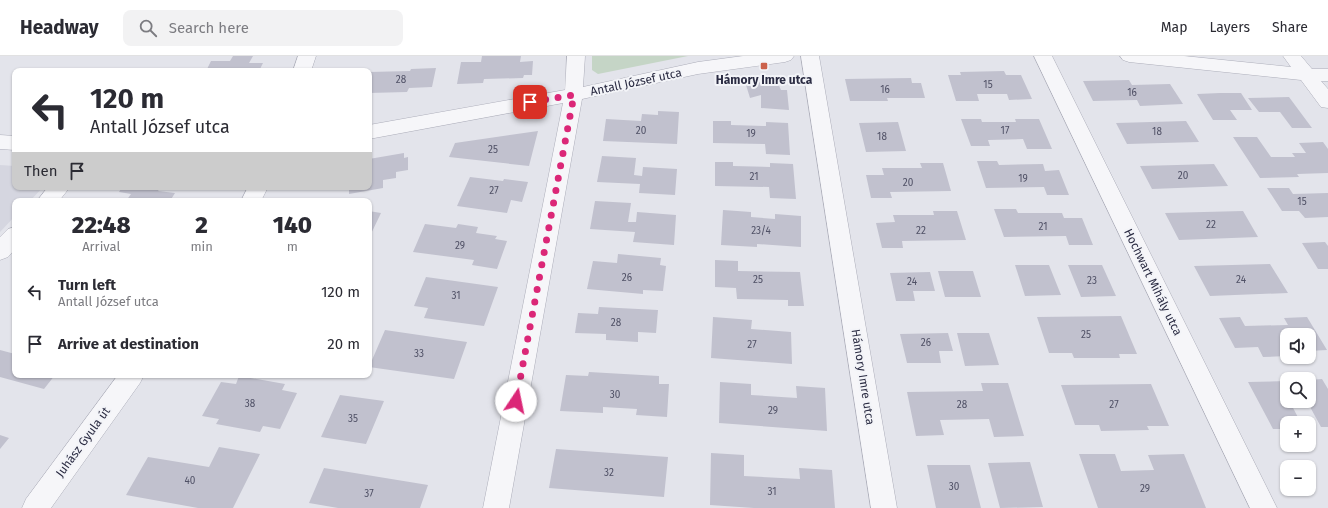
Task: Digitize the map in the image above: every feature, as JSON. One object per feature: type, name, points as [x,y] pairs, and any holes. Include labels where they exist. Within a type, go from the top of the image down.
[{"type":"street","points":[[303,68],[307,56]]},
{"type":"street","points":[[496,508],[574,95],[576,56]]},
{"type":"street","name":"Antall József utca","points":[[372,131],[574,95],[698,68],[785,56]]},
{"type":"street","name":"Hámory Imre utca","points":[[810,56],[884,508]]},
{"type":"street","name":"Hochwart Mihály utca","points":[[1043,56],[1264,508]]},
{"type":"street","points":[[1129,56],[1307,75],[1328,75]]},
{"type":"street","points":[[1292,56],[1328,102]]},
{"type":"street","points":[[0,142],[12,142]]},
{"type":"street","points":[[50,198],[57,190]]},
{"type":"street","points":[[0,251],[12,238]]},
{"type":"street","name":"Juhász Gyula út","points":[[35,508],[130,378]]},
{"type":"shaded area","points":[[0,165],[12,166],[12,190],[40,190],[33,198],[12,198],[12,219],[0,232]]},
{"type":"green space","points":[[592,56],[688,56],[598,74],[592,70]]},
{"type":"building","points":[[233,56],[253,56],[249,63],[263,63],[260,68],[208,68],[211,61],[230,61]]},
{"type":"building","points":[[482,56],[521,56],[520,62],[533,61],[532,75],[524,75],[523,78],[484,79],[483,83],[457,84],[461,62],[481,62]]},
{"type":"building","points":[[436,68],[432,87],[409,88],[407,92],[372,93],[372,72],[410,71],[411,69]]},
{"type":"building","points":[[1004,71],[1006,75],[1021,75],[1032,99],[1009,100],[1007,94],[977,94],[979,101],[956,101],[948,75],[961,75],[960,72]]},
{"type":"building","points":[[911,78],[912,83],[921,83],[925,98],[887,98],[888,101],[850,101],[845,79]]},
{"type":"building","points":[[776,79],[781,90],[787,90],[789,110],[761,108],[761,95],[750,98],[746,85]]},
{"type":"building","points":[[1129,80],[1132,85],[1170,84],[1183,104],[1140,106],[1137,100],[1093,101],[1083,81]]},
{"type":"building","points":[[1241,93],[1252,110],[1230,110],[1237,120],[1213,120],[1197,94]]},
{"type":"building","points":[[1289,97],[1312,128],[1292,128],[1280,112],[1259,112],[1248,98]]},
{"type":"building","points":[[658,111],[679,112],[677,144],[603,141],[606,119],[641,121],[642,114],[658,115]]},
{"type":"building","points":[[961,119],[981,119],[982,122],[1016,122],[1015,119],[1039,119],[1052,149],[1027,149],[1023,139],[988,140],[990,146],[971,146]]},
{"type":"building","points":[[713,121],[731,121],[731,125],[766,126],[766,122],[788,123],[790,155],[766,154],[765,144],[713,143]]},
{"type":"building","points":[[1186,121],[1199,142],[1127,144],[1116,123]]},
{"type":"building","points":[[898,122],[906,151],[866,152],[859,123]]},
{"type":"building","points":[[538,131],[529,166],[449,157],[455,143]]},
{"type":"building","points":[[1233,137],[1257,137],[1271,157],[1295,157],[1292,153],[1306,153],[1299,143],[1323,142],[1328,149],[1328,173],[1297,174],[1299,177],[1260,178]]},
{"type":"building","points":[[404,153],[404,158],[408,157],[408,170],[396,172],[396,178],[383,180],[383,188],[372,190],[372,158]]},
{"type":"building","points":[[602,156],[636,158],[634,175],[642,176],[643,167],[677,169],[675,195],[639,193],[640,184],[597,182]]},
{"type":"building","points":[[977,161],[997,161],[999,165],[1043,164],[1045,171],[1059,170],[1069,195],[1047,195],[1044,187],[986,188]]},
{"type":"building","points":[[715,162],[733,162],[733,166],[770,167],[770,163],[793,164],[796,199],[770,198],[769,187],[715,186]]},
{"type":"building","points":[[920,163],[943,163],[951,191],[890,192],[892,198],[871,198],[866,175],[884,175],[882,168],[922,168]]},
{"type":"building","points":[[1214,164],[1228,186],[1152,189],[1140,166]]},
{"type":"building","points":[[470,177],[528,182],[522,202],[511,200],[507,213],[457,206]]},
{"type":"building","points":[[1267,188],[1289,188],[1293,194],[1328,193],[1328,217],[1305,218],[1299,211],[1282,211]]},
{"type":"building","points":[[120,190],[159,190],[158,191],[175,193],[172,198],[128,198],[131,194],[119,192]]},
{"type":"building","points":[[349,190],[372,190],[349,194]]},
{"type":"building","points":[[595,201],[631,203],[628,222],[636,222],[637,212],[676,215],[674,245],[633,242],[635,232],[590,229]]},
{"type":"building","points":[[994,209],[1016,209],[1018,213],[1062,213],[1064,218],[1082,218],[1093,245],[1069,245],[1066,236],[1004,237]]},
{"type":"building","points":[[723,210],[751,212],[751,217],[775,219],[775,214],[801,216],[801,247],[757,244],[757,247],[721,245]]},
{"type":"building","points":[[933,211],[957,211],[966,240],[902,241],[903,248],[882,248],[876,223],[895,222],[893,215],[934,215]]},
{"type":"building","points":[[1243,211],[1258,237],[1179,240],[1165,213]]},
{"type":"building","points":[[372,212],[381,213],[372,232]]},
{"type":"building","points":[[425,224],[456,228],[458,224],[478,227],[476,233],[497,236],[495,239],[507,241],[497,269],[472,265],[474,260],[413,252]]},
{"type":"building","points":[[1325,242],[1328,246],[1328,269],[1318,269],[1302,243]]},
{"type":"building","points":[[618,254],[661,258],[660,265],[666,266],[663,291],[643,290],[643,294],[587,289],[593,261],[617,263]]},
{"type":"building","points":[[715,260],[738,261],[738,271],[800,272],[804,306],[788,306],[788,300],[737,299],[736,288],[715,287]]},
{"type":"building","points":[[1270,264],[1288,293],[1210,296],[1194,266]]},
{"type":"building","points":[[1015,265],[1049,265],[1061,295],[1025,296]]},
{"type":"building","points":[[1068,265],[1102,265],[1116,296],[1081,297]]},
{"type":"building","points":[[938,271],[973,271],[981,297],[945,297]]},
{"type":"building","points":[[930,272],[935,291],[913,291],[915,301],[896,301],[890,273]]},
{"type":"building","points":[[426,277],[498,287],[484,326],[424,318],[428,308],[414,306]]},
{"type":"building","points":[[599,307],[658,310],[656,333],[638,332],[638,342],[606,340],[606,334],[575,333],[578,313],[598,314]]},
{"type":"building","points":[[1121,316],[1137,354],[1119,354],[1120,358],[1074,358],[1072,353],[1049,353],[1037,317]]},
{"type":"building","points":[[713,317],[752,320],[751,329],[791,332],[792,364],[711,358]]},
{"type":"building","points":[[1240,317],[1245,326],[1288,325],[1284,318],[1307,317],[1314,328],[1280,328],[1280,356],[1263,357],[1258,347],[1235,348],[1219,318]]},
{"type":"building","points":[[385,330],[467,342],[454,379],[372,367],[372,360]]},
{"type":"building","points":[[1316,332],[1327,350],[1316,351]]},
{"type":"building","points":[[948,333],[953,351],[939,351],[941,363],[907,363],[900,334]]},
{"type":"building","points":[[957,333],[989,333],[999,365],[965,366]]},
{"type":"building","points":[[0,350],[12,353],[12,378],[53,378],[44,389],[0,377]]},
{"type":"building","points":[[589,372],[659,376],[659,384],[669,384],[667,417],[636,415],[637,409],[603,407],[603,413],[560,411],[566,375],[588,376]]},
{"type":"building","points":[[238,378],[250,378],[285,384],[282,390],[297,393],[280,429],[263,426],[260,432],[216,424],[219,419],[202,416],[221,382],[236,384]]},
{"type":"building","points":[[1316,379],[1322,379],[1328,389],[1328,427],[1321,427],[1311,408],[1316,408]]},
{"type":"building","points":[[1280,381],[1280,408],[1293,408],[1297,416],[1280,416],[1280,429],[1273,429],[1248,382]]},
{"type":"building","points":[[720,382],[751,384],[751,395],[797,398],[796,386],[825,388],[827,431],[719,423]]},
{"type":"building","points":[[981,383],[1008,383],[1024,436],[994,437],[989,419],[940,420],[944,435],[916,436],[907,392],[983,391]]},
{"type":"building","points":[[1151,384],[1169,426],[1147,426],[1149,430],[1101,431],[1099,425],[1075,425],[1061,385]]},
{"type":"building","points":[[340,395],[384,401],[366,444],[321,437]]},
{"type":"building","points":[[0,435],[9,438],[0,449]]},
{"type":"building","points":[[219,447],[260,454],[233,508],[198,508],[126,495],[148,457],[209,467]]},
{"type":"building","points":[[556,449],[668,457],[664,497],[549,488]]},
{"type":"building","points":[[711,453],[744,455],[744,476],[800,479],[799,468],[832,470],[835,508],[754,508],[710,505]]},
{"type":"building","points":[[1079,454],[1115,454],[1121,471],[1154,470],[1148,455],[1184,454],[1206,508],[1098,508]]},
{"type":"building","points":[[1030,462],[1043,507],[1000,508],[988,463]]},
{"type":"building","points":[[927,465],[970,465],[981,508],[936,508]]},
{"type":"building","points":[[324,468],[428,485],[420,508],[338,508],[309,503]]},
{"type":"place","name":"Hámory Imre utca","points":[[764,66]]},
{"type":"route","points":[[516,401],[574,95],[530,102]]}]
